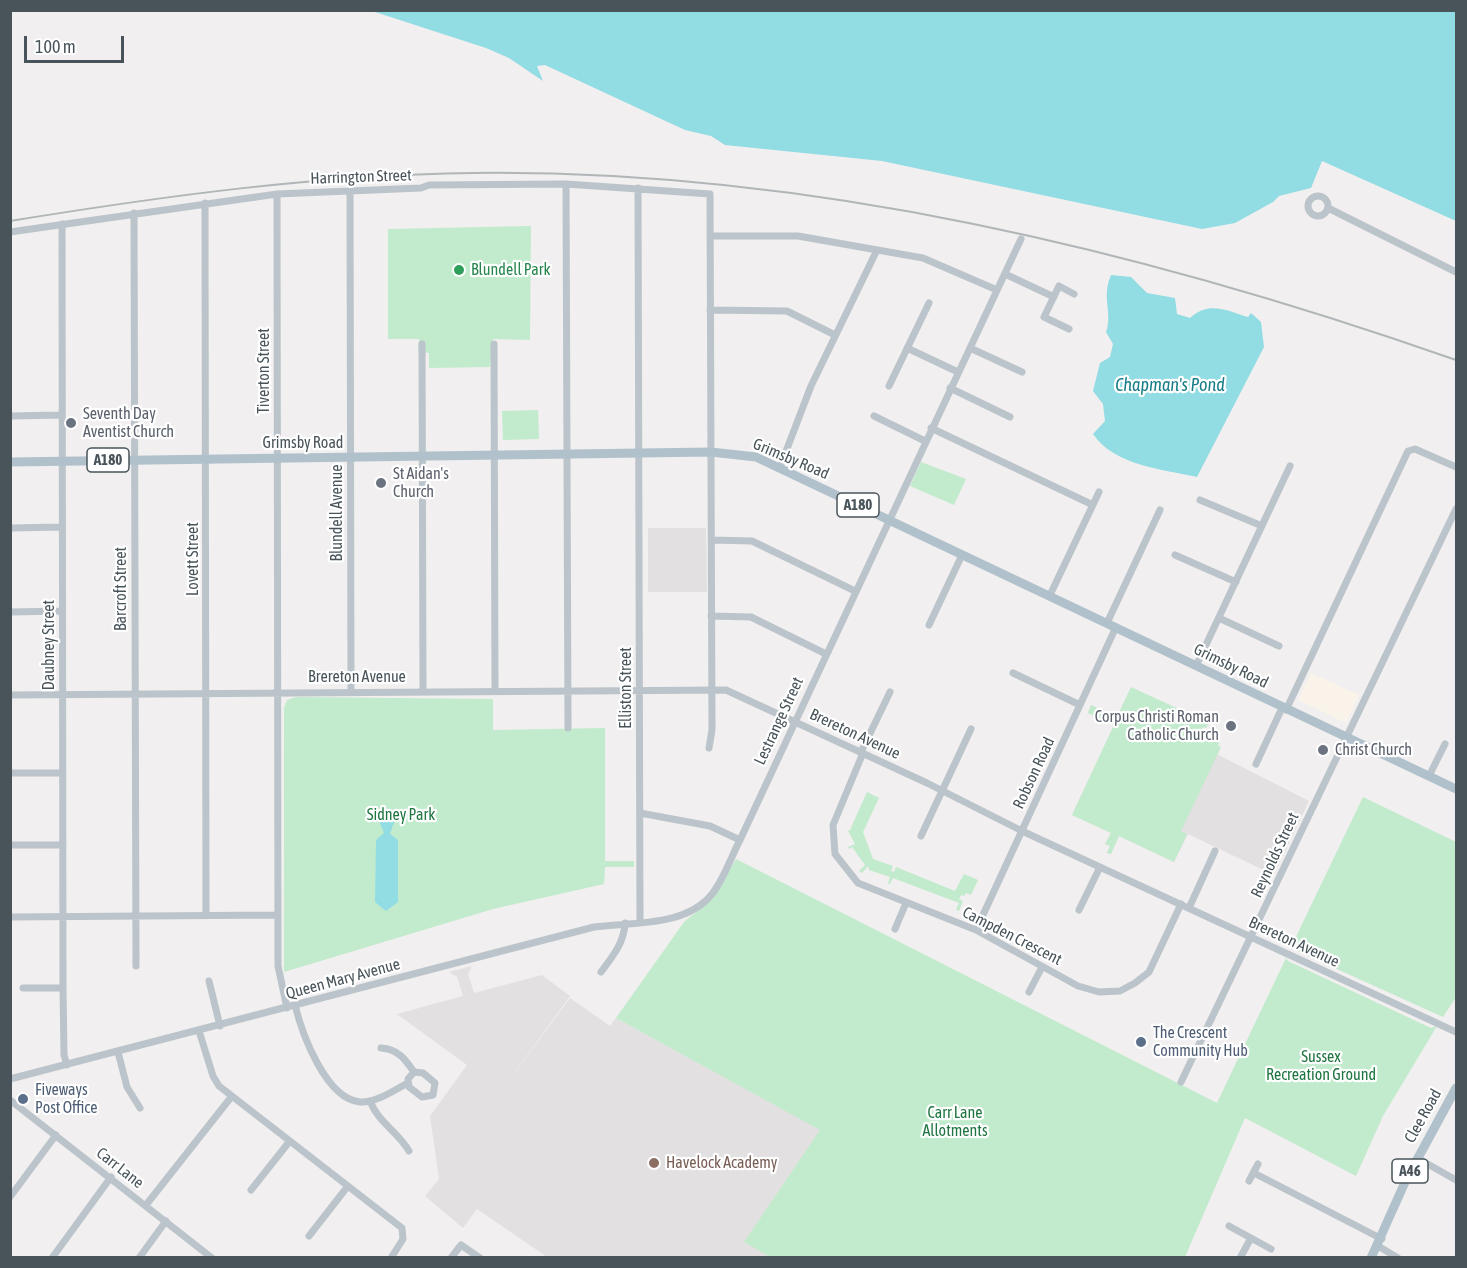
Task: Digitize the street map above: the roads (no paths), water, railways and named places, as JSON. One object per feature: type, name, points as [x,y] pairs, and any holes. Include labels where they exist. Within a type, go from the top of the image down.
[{"type":"main road","name":"Grimsby Road","points":[[10,462],[711,452],[756,457],[1456,789]]},
{"type":"main road","name":"Clee Road","points":[[1371,1257],[1380,1242],[1417,1158],[1456,1088]]},
{"type":"street","name":"Harrington Street","points":[[10,232],[277,194],[421,188],[429,185],[566,184],[707,193],[711,197],[710,236]]},
{"type":"street","points":[[566,184],[568,728]]},
{"type":"street","name":"Elliston Street","points":[[638,188],[640,921]]},
{"type":"street","name":"Blundell Avenue","points":[[350,190],[351,691]]},
{"type":"street","name":"Tiverton Street","points":[[277,194],[279,979],[329,1083],[348,1099],[370,1101]]},
{"type":"street","name":"Lovett Street","points":[[205,203],[206,916]]},
{"type":"street","points":[[1328,208],[1456,272]]},
{"type":"street","name":"Barcroft Street","points":[[134,213],[136,966]]},
{"type":"street","name":"Daubney Street","points":[[62,224],[63,988],[64,1055],[67,1065]]},
{"type":"street","points":[[709,748],[712,730],[710,236],[798,236],[923,258],[997,290]]},
{"type":"street","name":"Lestrange Street","points":[[676,918],[697,908],[712,893],[740,840],[1021,239]]},
{"type":"street","points":[[780,467],[811,386],[877,250]]},
{"type":"street","points":[[1005,274],[1054,297]]},
{"type":"street","points":[[1069,329],[1044,317],[1059,286],[1074,294]]},
{"type":"street","points":[[889,387],[929,303]]},
{"type":"street","points":[[710,310],[787,311],[835,335]]},
{"type":"street","points":[[422,344],[423,690]]},
{"type":"street","points":[[494,344],[495,690]]},
{"type":"street","points":[[907,348],[958,372]]},
{"type":"street","points":[[969,348],[1022,372]]},
{"type":"street","points":[[950,388],[1010,417]]},
{"type":"street","points":[[10,416],[62,415]]},
{"type":"street","points":[[874,416],[925,441]]},
{"type":"street","points":[[931,428],[1093,505]]},
{"type":"street","points":[[1256,764],[1412,448],[1456,467]]},
{"type":"street","points":[[1196,666],[1290,466]]},
{"type":"street","points":[[1050,595],[1099,492]]},
{"type":"street","points":[[1200,500],[1262,526]]},
{"type":"street","name":"Reynolds Street","points":[[1181,1082],[1456,509]]},
{"type":"street","name":"Robson Road","points":[[976,930],[1080,705],[1160,510]]},
{"type":"street","points":[[10,528],[62,527]]},
{"type":"street","points":[[712,540],[752,541],[855,591]]},
{"type":"street","points":[[929,625],[962,555]]},
{"type":"street","points":[[1175,555],[1236,582]]},
{"type":"street","points":[[10,612],[62,611]]},
{"type":"street","points":[[711,616],[751,617],[826,654]]},
{"type":"street","points":[[1219,618],[1279,646]]},
{"type":"street","points":[[1013,673],[1080,705]]},
{"type":"street","name":"Brereton Avenue","points":[[10,695],[423,690],[726,690],[862,752],[1022,831],[1456,1032]]},
{"type":"street","name":"Campden Crescent","points":[[890,692],[862,752],[833,825],[835,854],[858,883],[976,930],[1078,986],[1099,992],[1120,991],[1136,983],[1149,972],[1215,851]]},
{"type":"street","points":[[921,836],[971,729]]},
{"type":"street","points":[[1429,776],[1445,744]]},
{"type":"street","points":[[10,773],[63,773]]},
{"type":"street","points":[[640,813],[710,826],[740,840]]},
{"type":"street","points":[[10,845],[63,845]]},
{"type":"street","points":[[1079,910],[1100,867]]},
{"type":"street","points":[[896,929],[906,903]]},
{"type":"street","points":[[10,917],[278,915]]},
{"type":"street","name":"Queen Mary Avenue","points":[[10,1080],[594,927],[676,918]]},
{"type":"street","points":[[601,972],[619,947],[625,934],[625,923]]},
{"type":"street","points":[[1029,992],[1042,967]]},
{"type":"street","points":[[209,981],[220,1026]]},
{"type":"street","points":[[23,988],[63,988]]},
{"type":"street","points":[[199,1031],[213,1076],[232,1096],[402,1228],[403,1239],[391,1257]]},
{"type":"street","points":[[381,1048],[394,1046],[414,1072]]},
{"type":"street","points":[[118,1052],[127,1087],[140,1108]]},
{"type":"street","points":[[408,1083],[422,1097],[429,1098],[435,1092],[435,1083],[423,1073],[414,1072]]},
{"type":"street","points":[[409,1151],[402,1138],[391,1132],[385,1122],[379,1118],[370,1101],[408,1083],[414,1072]]},
{"type":"street","points":[[146,1205],[232,1096]]},
{"type":"street","name":"Carr Lane","points":[[11,1100],[212,1257]]},
{"type":"street","points":[[10,1197],[56,1135]]},
{"type":"street","points":[[251,1190],[289,1142]]},
{"type":"street","points":[[1417,1158],[1456,1180]]},
{"type":"street","points":[[1249,1181],[1258,1164]]},
{"type":"street","points":[[1254,1173],[1380,1242],[1398,1257]]},
{"type":"street","points":[[52,1257],[111,1178]]},
{"type":"street","points":[[309,1236],[348,1186]]},
{"type":"street","points":[[139,1257],[166,1221]]},
{"type":"street","points":[[1229,1226],[1271,1249]]},
{"type":"street","points":[[1240,1257],[1251,1238]]},
{"type":"street","points":[[451,1257],[461,1245],[480,1257]]},
{"type":"water","points":[[372,11],[1456,11],[1456,221],[1322,161],[1311,188],[1279,196],[1273,202],[1235,223],[1202,229],[882,161],[725,145],[711,136],[685,130],[545,65],[537,66],[543,81],[509,58],[486,48]]},
{"type":"water","name":"Chapman's Pond","points":[[1111,275],[1131,277],[1147,293],[1175,298],[1177,314],[1190,318],[1204,309],[1219,308],[1248,317],[1251,313],[1261,322],[1264,347],[1197,477],[1126,460],[1102,445],[1093,434],[1105,421],[1103,404],[1093,391],[1100,363],[1110,357],[1113,344],[1106,332],[1108,325],[1107,291]]},
{"type":"water","points":[[387,816],[394,822],[390,834],[398,840],[398,902],[386,911],[375,902],[376,840],[384,833],[379,821]]},
{"type":"railway","points":[[10,221],[241,188],[415,175],[473,173],[599,175],[724,185],[848,201],[972,224],[1095,251],[1337,320],[1456,360]]},
{"type":"place","name":"Blundell Park","points":[[459,270]]},
{"type":"place","name":"Seventh Day Aventist Church","points":[[71,423]]},
{"type":"place","name":"St Aidan's Church","points":[[381,483]]},
{"type":"place","name":"Corpus Christi Roman Catholic Church","points":[[1231,726]]},
{"type":"place","name":"Christ Church","points":[[1323,750]]},
{"type":"place","name":"The Crescent Community Hub","points":[[1141,1042]]},
{"type":"place","name":"Fiveways Post Office","points":[[23,1099]]},
{"type":"place","name":"Havelock Academy","points":[[654,1163]]},
{"type":"park label","name":"Sidney Park","points":[[401,815]]},
{"type":"park label","name":"Sussex Recreation Ground","points":[[1321,1066]]},
{"type":"park label","name":"Carr Lane Allotments","points":[[955,1122]]}]
